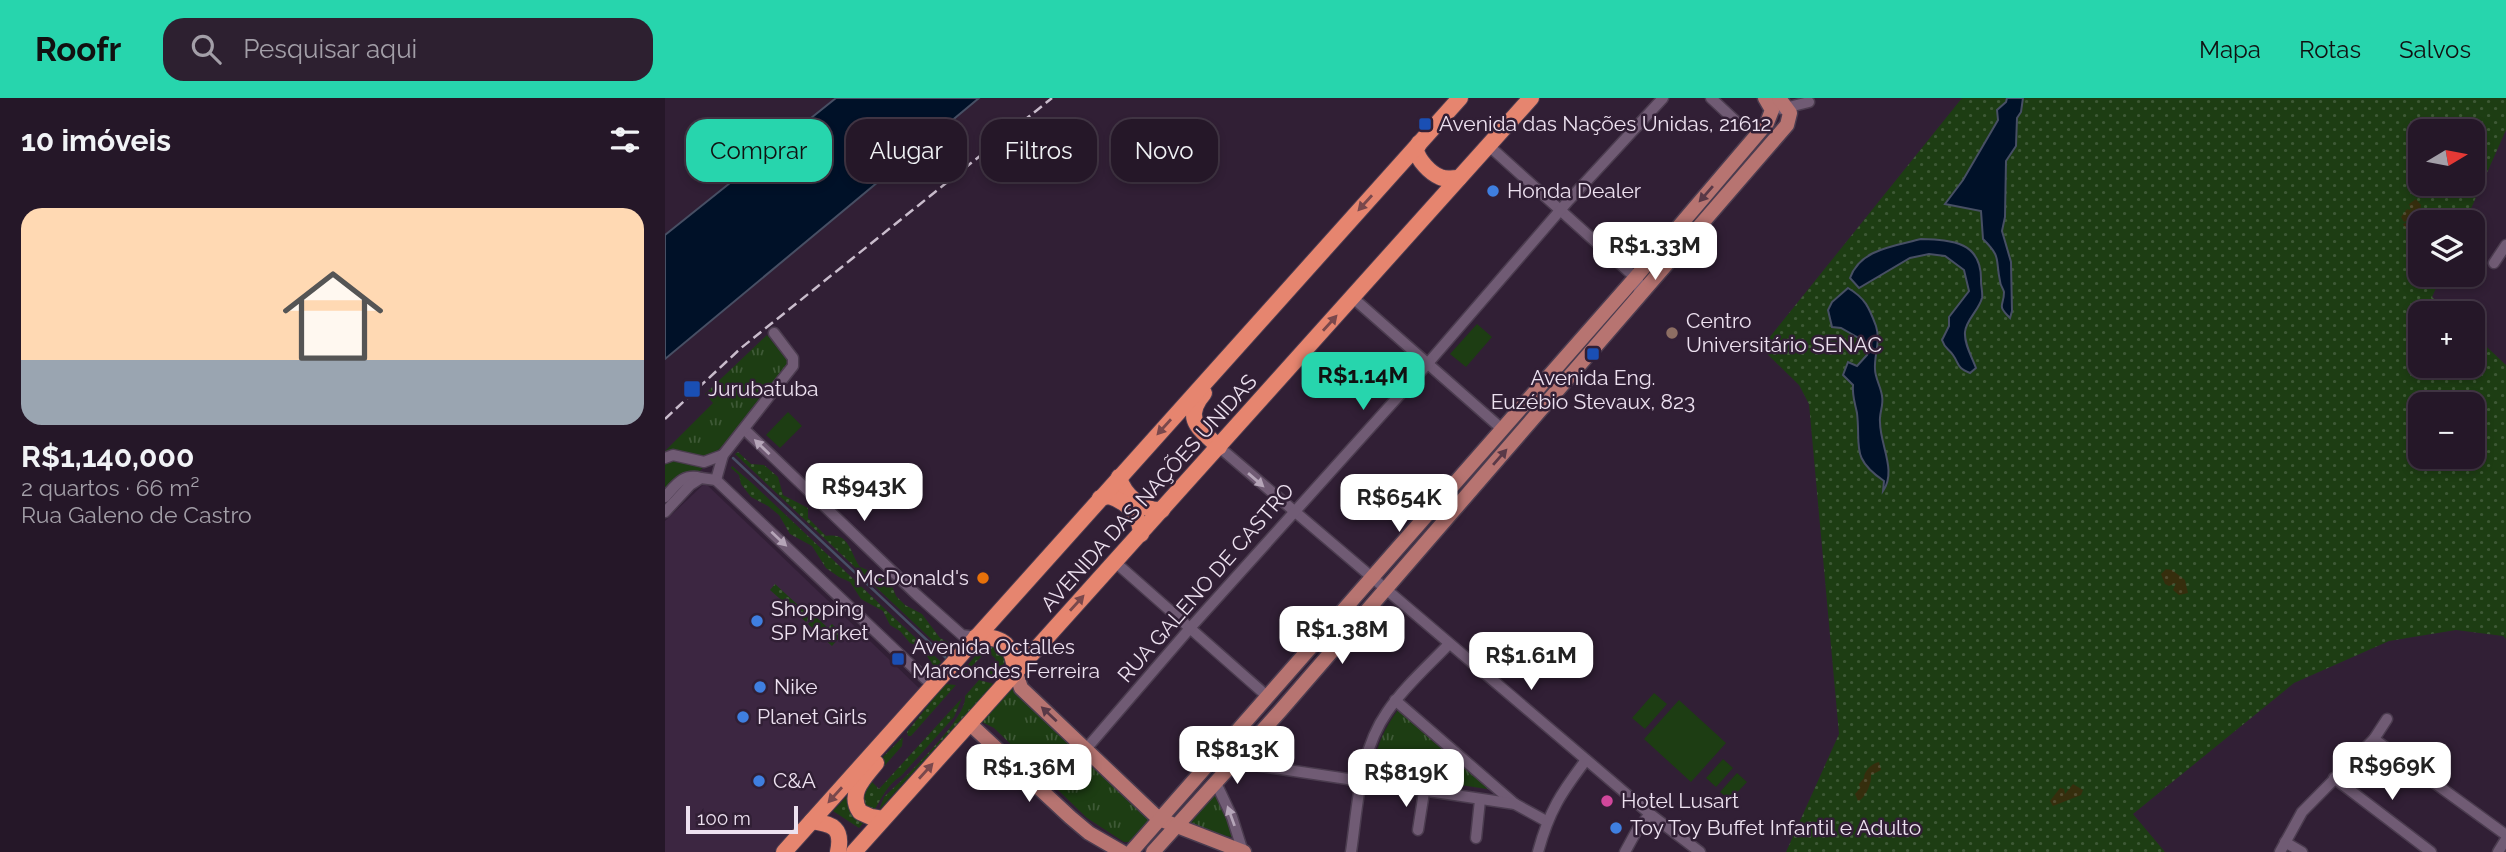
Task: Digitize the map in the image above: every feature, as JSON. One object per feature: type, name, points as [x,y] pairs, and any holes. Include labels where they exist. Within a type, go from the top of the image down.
[{"type":"highway","name":"AVENIDA DAS NAÇÕES UNIDAS","points":[[783,852],[1460,98]]},
{"type":"highway","name":"AVENIDA DAS NAÇÕES UNIDAS","points":[[853,852],[1531,98]]},
{"type":"highway","points":[[1419,143],[1417,157],[1437,176],[1459,178]]},
{"type":"highway","points":[[1398,167],[1407,166],[1421,175],[1435,189],[1436,203]]},
{"type":"highway","points":[[1219,447],[1196,427],[1193,411],[1199,399],[1230,360],[1232,352]]},
{"type":"highway","points":[[1119,477],[1125,491],[1146,508],[1162,510]]},
{"type":"highway","points":[[1100,498],[1109,496],[1127,506],[1137,516],[1140,534]]},
{"type":"highway","points":[[976,637],[1003,640],[1011,652],[1016,673]]},
{"type":"highway","points":[[883,819],[860,812],[856,806],[856,789],[910,720],[913,708]]},
{"type":"highway","points":[[811,821],[830,824],[836,830],[840,842],[838,852]]},
{"type":"main road","points":[[1131,852],[1635,278],[1771,116],[1771,106],[1765,98]]},
{"type":"main road","points":[[1153,852],[1637,300],[1786,112]]},
{"type":"main road","points":[[1421,522],[1416,532],[1421,549]]},
{"type":"main road","points":[[1016,673],[1021,688],[1159,819],[1244,852]]},
{"type":"main road","points":[[1268,698],[1273,705],[1272,719]]},
{"type":"main road","points":[[969,723],[1070,817],[1089,833],[1122,852]]},
{"type":"street","name":"RUA GALENO DE CASTRO","points":[[1086,749],[1191,627],[1663,98]]},
{"type":"street","points":[[1711,98],[1740,125]]},
{"type":"street","points":[[1771,116],[1812,100]]},
{"type":"street","points":[[1771,116],[1779,124],[1786,112]]},
{"type":"street","points":[[1488,145],[1635,278],[1640,287],[1637,300]]},
{"type":"street","points":[[2494,263],[2506,245]]},
{"type":"street","points":[[1352,297],[1502,429]]},
{"type":"street","points":[[665,512],[690,485],[709,479],[723,455],[793,366],[793,358],[774,333]]},
{"type":"street","points":[[745,430],[937,613],[962,635],[976,637]]},
{"type":"street","points":[[1219,447],[1650,814],[1700,852]]},
{"type":"street","points":[[665,458],[673,456],[703,463],[723,455]]},
{"type":"street","points":[[709,479],[711,460]]},
{"type":"street","points":[[665,497],[682,478],[694,476],[709,479],[933,686]]},
{"type":"street","points":[[1115,562],[1268,698]]},
{"type":"street","points":[[1351,852],[1361,781],[1376,730],[1395,700],[1449,644]]},
{"type":"street","points":[[1395,700],[1515,804],[1546,821]]},
{"type":"street","points":[[2302,852],[2282,847],[2302,812],[2374,739],[2387,719]]},
{"type":"street","points":[[2374,739],[2506,837],[2498,852]]},
{"type":"street","points":[[1538,852],[1546,821],[1567,785],[1586,760]]},
{"type":"street","points":[[1234,762],[1515,804]]},
{"type":"street","points":[[2334,778],[2431,852]]},
{"type":"street","points":[[1216,783],[1244,852]]},
{"type":"street","points":[[1418,830],[1424,792]]},
{"type":"street","points":[[1476,838],[1480,800]]},
{"type":"street","points":[[1625,852],[1650,814]]},
{"type":"shaded area","name":"Shopping SP Market","points":[[705,483],[920,689],[774,852],[665,852],[665,521]]},
{"type":"green space","points":[[1962,98],[2506,98],[2506,130],[2485,177],[2485,119],[2408,119],[2408,196],[2477,196],[2470,210],[2408,210],[2408,287],[2437,287],[2432,297],[2436,301],[2408,301],[2408,378],[2485,378],[2485,345],[2506,365],[2506,639],[2503,636],[2456,630],[2389,641],[2294,683],[2133,814],[2165,852],[1786,852],[1839,734],[1809,404],[1799,385],[1761,348]]},
{"type":"green space","points":[[1477,324],[1492,337],[1466,367],[1450,354]]},
{"type":"green space","points":[[767,335],[789,362],[746,423],[717,451],[665,512],[665,451],[713,403],[705,394]]},
{"type":"green space","points":[[788,412],[802,426],[780,448],[766,435]]},
{"type":"green space","points":[[738,452],[751,464],[764,465],[778,477],[783,495],[808,508],[808,518],[826,536],[845,540],[860,567],[880,575],[892,586],[896,596],[905,605],[922,614],[940,638],[956,646],[948,655],[735,454]]},
{"type":"green space","points":[[732,466],[941,662],[935,668],[921,647],[910,643],[900,631],[890,625],[883,611],[861,599],[850,582],[826,568],[812,546],[790,534],[779,515],[751,497]]},
{"type":"green space","points":[[775,584],[811,617],[806,622],[770,590]]},
{"type":"green space","points":[[815,616],[828,628],[832,624],[840,632],[840,637],[832,646],[808,624]]},
{"type":"green space","points":[[994,645],[1005,660],[995,679],[982,676],[996,659],[987,651],[957,681],[980,650]]},
{"type":"green space","points":[[979,680],[994,684],[879,810],[884,797],[945,734],[963,706],[965,696]]},
{"type":"green space","points":[[945,684],[956,685],[911,736],[908,736],[907,732]]},
{"type":"green space","points":[[1016,684],[1151,819],[1130,842],[1124,842],[1087,818],[994,728],[982,722]]},
{"type":"green space","points":[[1654,693],[1667,704],[1645,729],[1632,718]]},
{"type":"green space","points":[[962,698],[954,717],[889,787],[874,811],[868,810],[863,800],[863,790],[866,780],[879,761],[903,737],[902,746],[871,781],[879,789]]},
{"type":"green space","points":[[1679,700],[1726,743],[1691,782],[1644,739]]},
{"type":"green space","points":[[1398,710],[1494,790],[1372,772],[1381,740]]},
{"type":"green space","points":[[1723,759],[1733,768],[1716,787],[1706,778]]},
{"type":"green space","points":[[1737,773],[1747,782],[1730,800],[1720,792]]},
{"type":"green space","points":[[1219,790],[1236,838],[1217,834],[1190,822]]},
{"type":"green space","points":[[848,795],[864,822],[859,828],[833,811]]},
{"type":"sand","points":[[2416,199],[2421,205],[2420,210],[2411,210],[2409,204]]},
{"type":"sand","points":[[2407,209],[2411,210],[2408,210],[2408,220],[2404,222],[2401,217]]},
{"type":"sand","points":[[2166,569],[2172,570],[2185,580],[2188,593],[2179,595],[2173,590],[2176,583],[2169,586],[2165,584],[2161,574]]},
{"type":"sand","points":[[1879,762],[1881,770],[1871,775],[1867,790],[1858,801],[1855,794],[1860,788],[1859,784],[1869,768]]},
{"type":"sand","points":[[2073,784],[2083,790],[2081,795],[2053,806],[2050,801],[2060,788],[2064,789],[2065,794]]},
{"type":"water","points":[[836,98],[979,98],[954,119],[846,119],[846,182],[878,182],[665,359],[665,235],[731,182],[832,182],[832,119],[810,119]]},
{"type":"water","points":[[2007,98],[2023,98],[2021,112],[2017,118],[2016,146],[2006,161],[2005,217],[2002,231],[2011,262],[2010,318],[2002,308],[2004,292],[1997,258],[1983,239],[1981,211],[1945,204],[1963,180],[1998,120],[1997,110]]},
{"type":"water","points":[[1921,239],[1954,242],[1971,251],[1977,258],[1982,296],[1965,332],[1967,346],[1976,368],[1970,373],[1960,367],[1942,340],[1949,326],[1949,317],[1969,291],[1964,270],[1945,256],[1929,254],[1910,258],[1859,288],[1850,278],[1862,261],[1879,250]]},
{"type":"water","points":[[1848,288],[1866,304],[1876,326],[1878,343],[1875,372],[1882,396],[1881,431],[1888,466],[1887,483],[1883,491],[1884,481],[1866,465],[1859,451],[1853,385],[1843,375],[1848,362],[1857,366],[1867,355],[1869,344],[1841,328],[1832,327],[1828,310],[1832,302]]},
{"type":"waterway","points":[[733,458],[946,658]]},
{"type":"railway","points":[[665,419],[741,348],[1052,98]]},
{"type":"place","name":"Avenida das Nações Unidas, 21612","points":[[1425,124]]},
{"type":"place","name":"Honda Dealer","points":[[1493,191]]},
{"type":"place","name":"Centro Universitário SENAC","points":[[1672,333]]},
{"type":"place","name":"Avenida Eng. Euzébio Stevaux, 823","points":[[1593,354]]},
{"type":"place","name":"Jurubatuba","points":[[692,389]]},
{"type":"place","name":"McDonald's","points":[[983,578]]},
{"type":"place","name":"Shopping SP Market","points":[[757,621]]},
{"type":"place","name":"Avenida Octalles Marcondes Ferreira","points":[[898,659]]},
{"type":"place","name":"Nike","points":[[760,687]]},
{"type":"place","name":"Planet Girls","points":[[743,717]]},
{"type":"place","name":"C&A","points":[[759,781]]},
{"type":"place","name":"Hotel Lusart","points":[[1607,801]]},
{"type":"place","name":"Toy Toy Buffet Infantil e Adulto","points":[[1616,828]]}]
